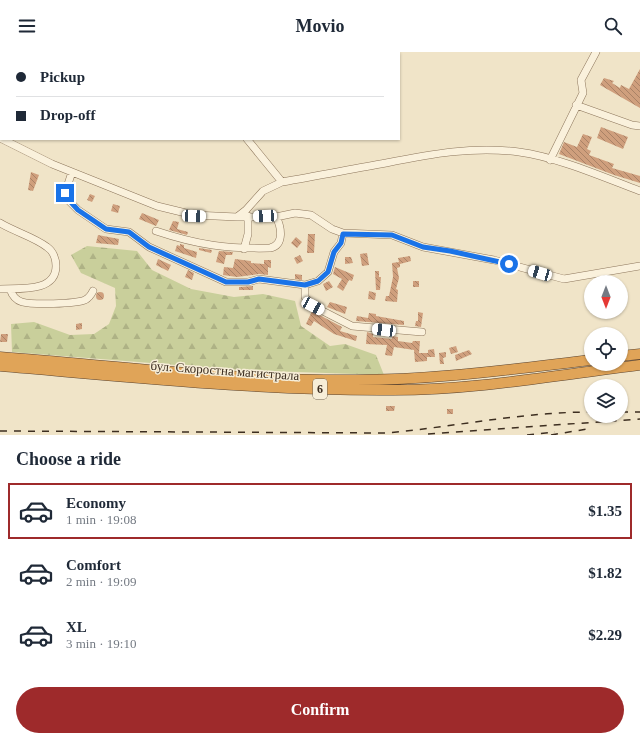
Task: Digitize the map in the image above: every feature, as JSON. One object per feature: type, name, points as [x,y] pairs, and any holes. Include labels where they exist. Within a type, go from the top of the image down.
[{"type":"highway","points":[[628,355],[640,354]]},
{"type":"highway","name":"бул. Скоростна магистрала","points":[[0,357],[285,379],[355,380],[459,375],[584,361]]},
{"type":"highway","name":"бул. Скоростна магистрала","points":[[0,366],[276,388],[394,390],[464,387],[640,365]]},
{"type":"street","points":[[550,160],[583,93],[581,80],[596,52]]},
{"type":"street","points":[[576,105],[632,125],[640,126]]},
{"type":"street","points":[[4,140],[18,148],[72,172],[157,206],[194,216],[276,217],[295,213],[311,215],[332,229],[343,234],[392,235],[423,247],[494,260],[564,279],[640,266]]},
{"type":"street","points":[[248,140],[282,182]]},
{"type":"street","points":[[237,217],[246,210],[264,191],[282,182],[435,154],[465,150],[520,152],[550,160],[640,191]]},
{"type":"street","points":[[72,172],[65,193],[68,199],[78,210],[106,229],[129,232],[149,247],[226,282],[248,282],[259,279],[305,285],[318,281],[328,272],[334,252],[341,243],[343,234]]},
{"type":"street","points":[[244,249],[248,234],[248,216]]},
{"type":"street","points":[[156,231],[206,246],[244,249],[270,248],[276,245],[281,232],[281,225],[276,217]]},
{"type":"street","points":[[0,223],[46,246],[52,253],[56,263],[55,273],[47,283],[37,287],[0,289]]},
{"type":"street","points":[[305,285],[305,297],[313,306],[352,326],[422,332]]},
{"type":"street","points":[[10,289],[16,299],[22,302],[32,303],[77,302],[84,300],[93,291]]},
{"type":"green space","points":[[87,246],[137,251],[152,270],[191,289],[234,297],[263,294],[295,301],[301,326],[330,346],[345,344],[376,355],[384,375],[239,370],[12,352],[11,324],[34,322],[70,335],[94,334],[109,324],[116,306],[115,288],[81,273],[71,255]]},
{"type":"building","points":[[640,69],[640,108],[600,85],[604,78],[614,81],[612,83],[620,88],[621,85],[629,89]]},
{"type":"building","points":[[601,127],[628,137],[623,149],[597,138]]},
{"type":"building","points":[[583,134],[592,137],[587,149],[591,151],[589,155],[614,164],[612,168],[640,176],[640,183],[614,175],[559,154],[564,142],[577,147]]},
{"type":"building","points":[[31,172],[39,175],[33,191],[28,190]]},
{"type":"building","points":[[90,194],[95,196],[92,202],[87,200]]},
{"type":"building","points":[[113,204],[120,206],[118,213],[111,211]]},
{"type":"building","points":[[142,213],[159,220],[156,226],[139,219]]},
{"type":"building","points":[[173,221],[179,222],[177,229],[188,232],[187,235],[169,230]]},
{"type":"building","points":[[308,234],[315,234],[314,253],[307,253]]},
{"type":"building","points":[[98,235],[119,239],[118,245],[96,243]]},
{"type":"building","points":[[296,237],[302,242],[297,248],[291,243]]},
{"type":"building","points":[[180,244],[184,245],[184,248],[197,252],[196,258],[175,251],[177,245],[180,246]]},
{"type":"building","points":[[199,248],[212,250],[211,253],[199,250]]},
{"type":"building","points":[[219,251],[233,252],[232,255],[226,255],[224,264],[216,262]]},
{"type":"building","points":[[367,253],[369,265],[362,266],[360,254]]},
{"type":"building","points":[[300,255],[303,261],[297,264],[294,258]]},
{"type":"building","points":[[410,256],[411,261],[400,264],[400,267],[397,268],[399,278],[396,289],[398,290],[397,302],[385,301],[386,296],[389,296],[393,277],[392,263],[399,262],[398,258]]},
{"type":"building","points":[[345,257],[351,257],[353,263],[345,264]]},
{"type":"building","points":[[158,259],[171,265],[168,271],[156,265]]},
{"type":"building","points":[[235,259],[251,261],[251,263],[264,264],[264,260],[271,260],[271,268],[268,267],[268,275],[259,274],[237,277],[223,275],[224,267],[233,268]]},
{"type":"building","points":[[335,267],[354,275],[352,281],[349,280],[343,291],[337,287],[342,279],[333,274]]},
{"type":"building","points":[[188,270],[194,273],[192,280],[185,277]]},
{"type":"building","points":[[375,271],[379,271],[379,277],[381,277],[380,290],[376,290]]},
{"type":"building","points":[[295,274],[302,275],[302,280],[295,279]]},
{"type":"building","points":[[329,281],[333,287],[326,291],[323,284]]},
{"type":"building","points":[[413,281],[419,281],[419,287],[413,287]]},
{"type":"building","points":[[253,286],[253,290],[239,290],[239,287]]},
{"type":"building","points":[[369,291],[376,293],[375,300],[368,299]]},
{"type":"building","points":[[100,292],[103,293],[103,299],[100,300],[97,299],[96,296],[97,293]]},
{"type":"building","points":[[330,302],[347,307],[345,314],[327,307]]},
{"type":"building","points":[[312,311],[342,327],[340,331],[357,336],[356,341],[334,334],[314,321],[311,326],[306,324]]},
{"type":"building","points":[[418,312],[423,313],[421,327],[415,326],[416,321],[418,321]]},
{"type":"building","points":[[369,313],[376,314],[376,316],[404,321],[404,325],[356,321],[357,316],[368,318]]},
{"type":"building","points":[[82,323],[82,329],[76,330],[76,324]]},
{"type":"building","points":[[367,332],[373,334],[373,337],[392,339],[392,336],[398,337],[398,341],[412,343],[413,341],[420,341],[419,353],[428,353],[428,350],[434,349],[435,357],[427,357],[427,361],[415,362],[414,350],[394,347],[392,356],[385,355],[387,345],[366,344]]},
{"type":"building","points":[[1,334],[8,334],[7,342],[0,342]]},
{"type":"building","points":[[456,346],[458,352],[451,354],[449,348]]},
{"type":"building","points":[[469,350],[472,354],[456,361],[455,355]]},
{"type":"building","points":[[446,352],[446,357],[443,358],[444,364],[440,364],[439,353]]},
{"type":"building","points":[[386,406],[395,406],[394,411],[386,411]]},
{"type":"building","points":[[447,409],[453,409],[453,414],[447,414]]},
{"type":"railway","points":[[0,431],[386,433],[539,414],[584,412]]},
{"type":"railway","points":[[628,412],[640,412]]},
{"type":"railway","points":[[428,434],[640,419]]},
{"type":"railway","points":[[551,435],[587,429]]},
{"type":"railway","points":[[527,435],[555,432]]},
{"type":"route","points":[[65,193],[68,199],[78,210],[106,229],[129,232],[149,247],[172,257],[183,264],[210,274],[226,282],[248,282],[259,279],[305,285],[318,281],[328,272],[332,263],[334,252],[341,243],[343,234],[392,235],[423,247],[450,251],[509,264]]}]
